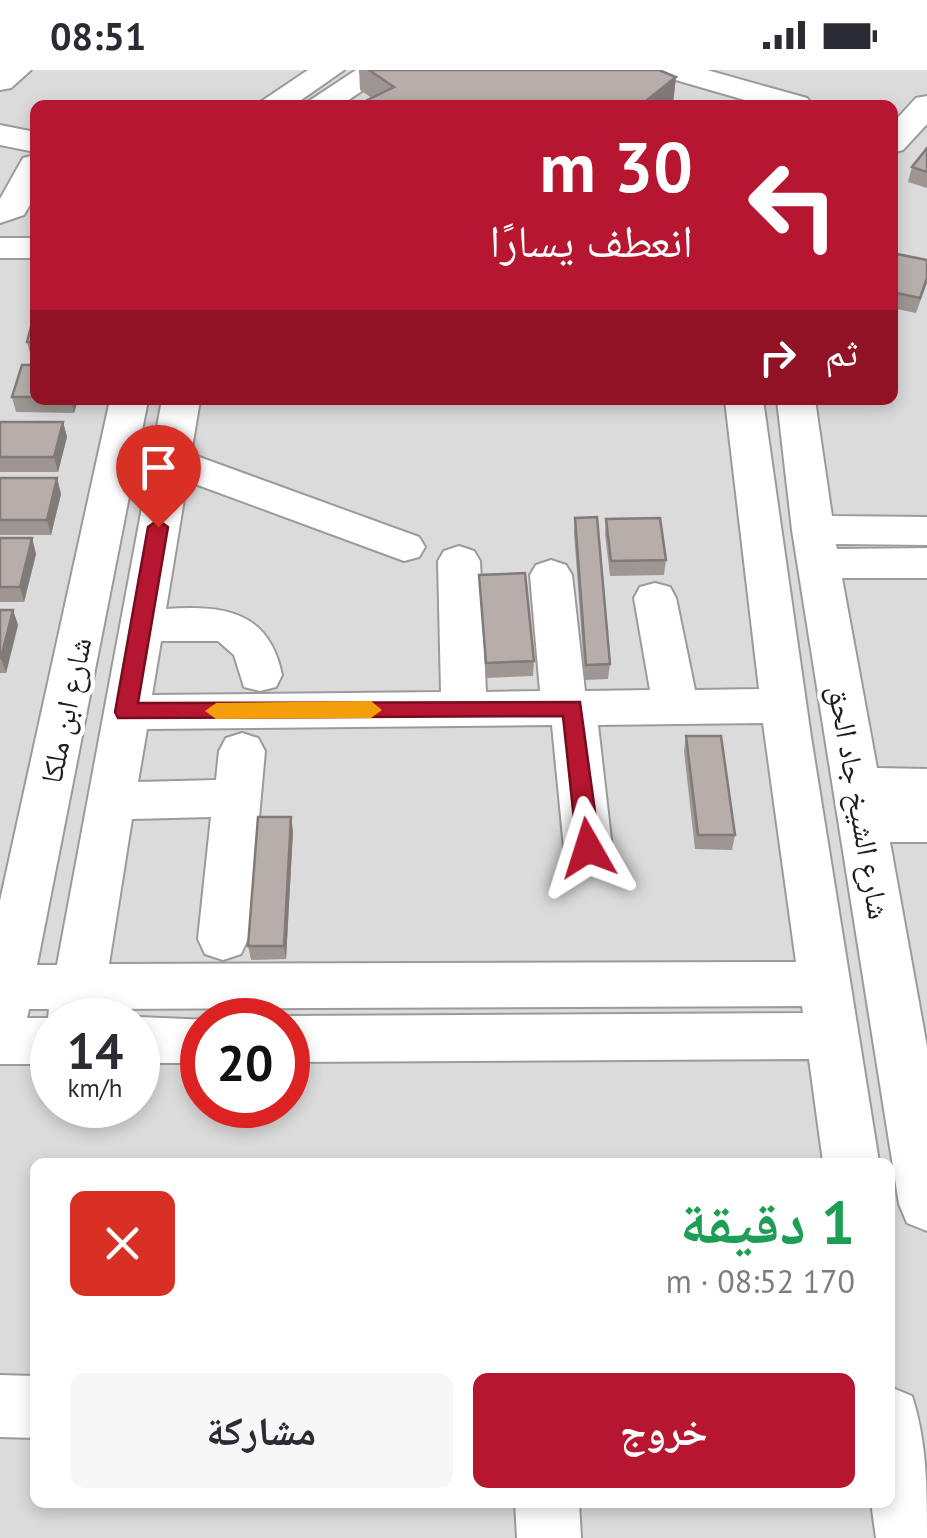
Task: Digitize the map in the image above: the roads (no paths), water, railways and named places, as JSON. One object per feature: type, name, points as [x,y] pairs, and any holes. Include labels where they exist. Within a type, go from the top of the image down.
[{"type":"street","points":[[0,82],[16,70]]},
{"type":"street","points":[[280,100],[329,70]]},
{"type":"street","points":[[328,100],[378,70]]},
{"type":"street","points":[[672,70],[778,100]]},
{"type":"street","points":[[636,76],[714,100]]},
{"type":"street","points":[[898,134],[927,106]]},
{"type":"street","points":[[0,135],[30,141]]},
{"type":"street","points":[[0,213],[12,208],[30,175]]},
{"type":"street","points":[[0,248],[30,248]]},
{"type":"street","name":"شارع ابن ملكا","points":[[2,998],[129,405]]},
{"type":"street","name":"شارع ابن ملكا","points":[[77,998],[140,627],[183,405]]},
{"type":"street","name":"شارع الشيخ جاد الحق","points":[[745,405],[786,722],[850,1158]]},
{"type":"street","name":"شارع الشيخ جاد الحق","points":[[797,405],[816,547],[927,1204]]},
{"type":"street","points":[[170,460],[404,547]]},
{"type":"street","points":[[816,547],[927,531]]},
{"type":"street","points":[[816,547],[927,563]]},
{"type":"street","points":[[459,561],[464,709]]},
{"type":"street","points":[[551,575],[588,848]]},
{"type":"street","points":[[655,598],[676,707]]},
{"type":"street","points":[[140,627],[227,626],[248,638],[259,656],[260,675]]},
{"type":"street","points":[[126,712],[676,707],[786,722],[850,738]]},
{"type":"street","points":[[110,800],[239,774],[223,938]]},
{"type":"street","points":[[861,805],[927,787]]},
{"type":"street","points":[[861,805],[927,823]]},
{"type":"street","points":[[160,1002],[823,984]]},
{"type":"street","points":[[2,998],[30,1000]]},
{"type":"street","points":[[310,1040],[831,1036]]},
{"type":"street","points":[[0,1040],[30,1041]]},
{"type":"street","points":[[0,1406],[30,1407]]},
{"type":"street","points":[[895,1451],[908,1538]]},
{"type":"street","points":[[548,1508],[549,1538]]}]
